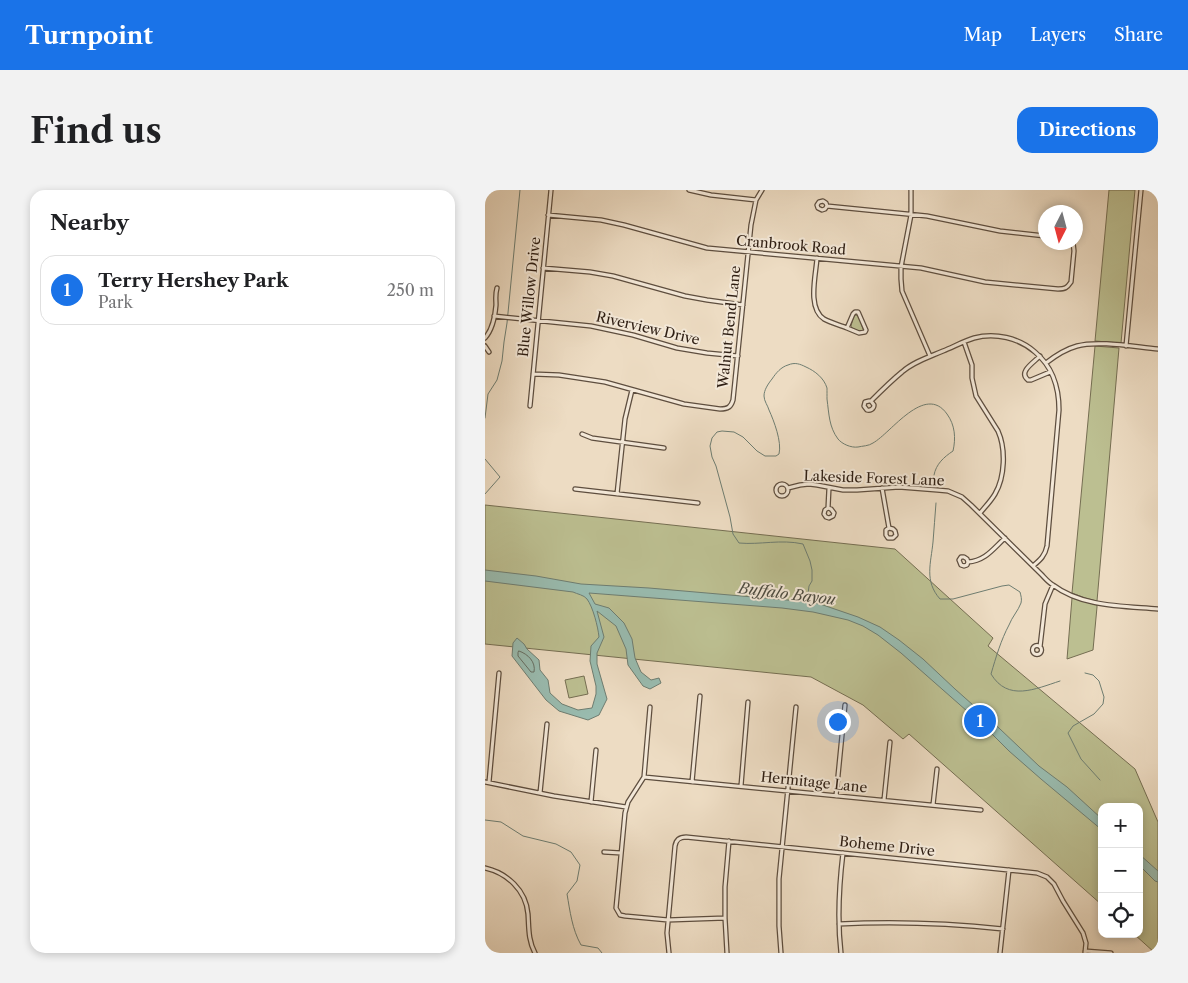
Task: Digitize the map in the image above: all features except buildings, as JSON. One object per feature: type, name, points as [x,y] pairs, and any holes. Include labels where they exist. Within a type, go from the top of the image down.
[{"type":"street","name":"Blue Willow Drive","points":[[530,406],[551,190]]},
{"type":"street","points":[[689,190],[756,200]]},
{"type":"street","name":"Walnut Bend Lane","points":[[632,390],[684,404],[725,409],[729,407],[733,400],[753,212],[756,200],[762,190]]},
{"type":"street","points":[[911,190],[911,215],[901,267],[902,290],[930,356]]},
{"type":"street","points":[[1126,346],[1141,190]]},
{"type":"street","points":[[827,206],[945,219],[1000,231],[1038,235]]},
{"type":"street","name":"Cranbrook Road","points":[[548,215],[601,220],[707,248],[921,268],[985,282],[1058,289],[1064,289],[1071,282],[1074,250]]},
{"type":"street","points":[[817,258],[813,298],[816,310],[825,319],[847,328],[862,334],[866,330],[858,312],[853,314],[847,328]]},
{"type":"street","points":[[543,268],[613,276],[685,296],[743,305]]},
{"type":"street","points":[[485,338],[491,329],[496,308],[495,297],[497,288]]},
{"type":"street","name":"Riverview Drive","points":[[494,316],[591,326],[683,350],[738,356]]},
{"type":"street","points":[[871,402],[902,371],[917,362],[973,338],[983,336],[1005,337],[1029,347],[1040,356],[1055,379],[1059,395],[1059,410],[1047,546],[1043,557],[1033,566]]},
{"type":"street","points":[[964,342],[972,365],[972,378],[976,396],[998,432],[1003,450],[999,485],[991,501],[980,513]]},
{"type":"street","points":[[1046,363],[1064,351],[1088,343],[1158,348]]},
{"type":"street","points":[[485,346],[489,352]]},
{"type":"street","points":[[1040,356],[1025,370],[1026,380],[1031,380],[1051,371]]},
{"type":"street","points":[[533,374],[589,379],[632,390],[627,409],[617,494]]},
{"type":"street","points":[[582,434],[592,438],[665,448]]},
{"type":"street","name":"Lakeside Forest Lane","points":[[780,484],[785,485],[787,488],[788,491],[785,496],[779,496],[775,492],[776,487],[780,484]]},
{"type":"street","name":"Lakeside Forest Lane","points":[[787,488],[809,484],[843,490],[899,487],[949,492],[962,497],[980,513],[1053,585],[1087,602],[1158,609]]},
{"type":"street","points":[[828,508],[829,488]]},
{"type":"street","points":[[882,488],[889,528]]},
{"type":"street","points":[[575,489],[698,503]]},
{"type":"street","points":[[968,562],[980,560],[1005,538]]},
{"type":"street","points":[[1040,646],[1046,598],[1053,585]]},
{"type":"street","points":[[499,673],[487,782],[626,807]]},
{"type":"street","points":[[692,782],[700,696]]},
{"type":"street","points":[[741,786],[748,702]]},
{"type":"street","points":[[781,953],[779,900],[782,847],[796,706]]},
{"type":"street","points":[[836,796],[845,706]]},
{"type":"street","points":[[650,707],[644,777],[626,807],[616,905],[617,912],[625,916],[668,920],[725,918]]},
{"type":"street","points":[[540,793],[547,724]]},
{"type":"street","points":[[884,800],[890,742]]},
{"type":"street","points":[[591,802],[596,750]]},
{"type":"street","points":[[933,805],[937,770]]},
{"type":"street","name":"Hermitage Lane","points":[[644,777],[981,810]]},
{"type":"street","name":"Boheme Drive","points":[[668,920],[676,842],[682,837],[694,837],[1043,874],[1054,884],[1083,932],[1086,943],[1085,952]]},
{"type":"street","points":[[727,953],[725,887],[729,841]]},
{"type":"street","points":[[604,852],[621,853]]},
{"type":"street","points":[[841,953],[839,882],[843,853]]},
{"type":"street","points":[[485,868],[501,873],[515,884],[521,893],[528,912],[529,938],[535,953]]},
{"type":"street","points":[[1000,953],[1009,870]]},
{"type":"street","points":[[668,920],[667,939],[669,953]]},
{"type":"street","points":[[839,924],[906,922],[1003,929]]},
{"type":"street","points":[[1085,952],[1111,953]]},
{"type":"green space","points":[[1109,190],[1135,190],[1121,343],[1095,341]]},
{"type":"green space","points":[[854,315],[859,316],[863,329],[861,332],[851,326]]},
{"type":"green space","points":[[1095,346],[1119,348],[1097,601],[1072,593]]},
{"type":"green space","points":[[485,505],[895,549],[993,638],[988,646],[1135,769],[1158,822],[1158,953],[1155,953],[1138,938],[1143,938],[1143,803],[1098,803],[1098,901],[909,734],[903,739],[863,705],[811,677],[485,644]]},
{"type":"green space","points":[[1072,598],[1097,605],[1097,607],[1093,650],[1067,659]]},
{"type":"green space","points":[[584,676],[588,694],[569,698],[565,680]]},
{"type":"water","points":[[485,570],[581,584],[799,601],[820,604],[858,617],[880,627],[923,659],[1039,766],[1067,787],[1098,815],[1098,827],[1009,751],[984,726],[901,653],[863,626],[848,620],[813,612],[782,608],[589,593],[595,604],[609,608],[624,623],[632,639],[635,658],[641,672],[651,680],[659,678],[661,683],[650,689],[643,686],[628,665],[626,649],[616,626],[597,611],[604,637],[597,653],[597,664],[607,699],[599,715],[588,720],[559,711],[546,700],[512,656],[513,643],[517,638],[539,660],[540,670],[548,680],[550,693],[562,704],[578,710],[592,708],[596,686],[590,661],[591,646],[599,637],[595,617],[587,599],[573,592],[485,581]]},
{"type":"water","points":[[1143,858],[1158,871],[1158,882],[1143,869]]},
{"type":"waterway","points":[[485,418],[488,394],[497,380],[502,361],[520,190]]},
{"type":"waterway","name":"Buffalo Bayou","points":[[807,602],[809,586],[812,581],[812,570],[803,544],[787,542],[739,543],[733,534],[710,446],[712,438],[717,432],[734,432],[743,437],[765,456],[776,456],[779,454],[777,432],[764,394],[765,389],[779,370],[788,365],[797,364],[813,371],[824,381],[827,388],[831,425],[840,441],[850,446],[858,447],[871,444],[919,407],[929,404],[938,406],[947,414],[952,423],[954,441],[953,451],[941,461],[934,475]]},
{"type":"waterway","points":[[485,459],[500,477],[485,494]]},
{"type":"waterway","points":[[936,503],[930,579],[940,599],[953,599],[1009,585],[1020,592],[1021,603],[1010,622],[991,674],[998,683],[1014,691],[1032,690],[1060,681]]},
{"type":"waterway","points":[[1085,673],[1093,675],[1099,681],[1104,697],[1103,704],[1094,714],[1073,726],[1068,733],[1081,759],[1100,780]]},
{"type":"waterway","points":[[485,820],[501,822],[523,836],[556,844],[571,852],[580,865],[577,881],[567,894],[573,926],[581,945],[598,948],[602,953]]},
{"type":"place","name":"Terry Hershey Park","points":[[980,721]]}]
